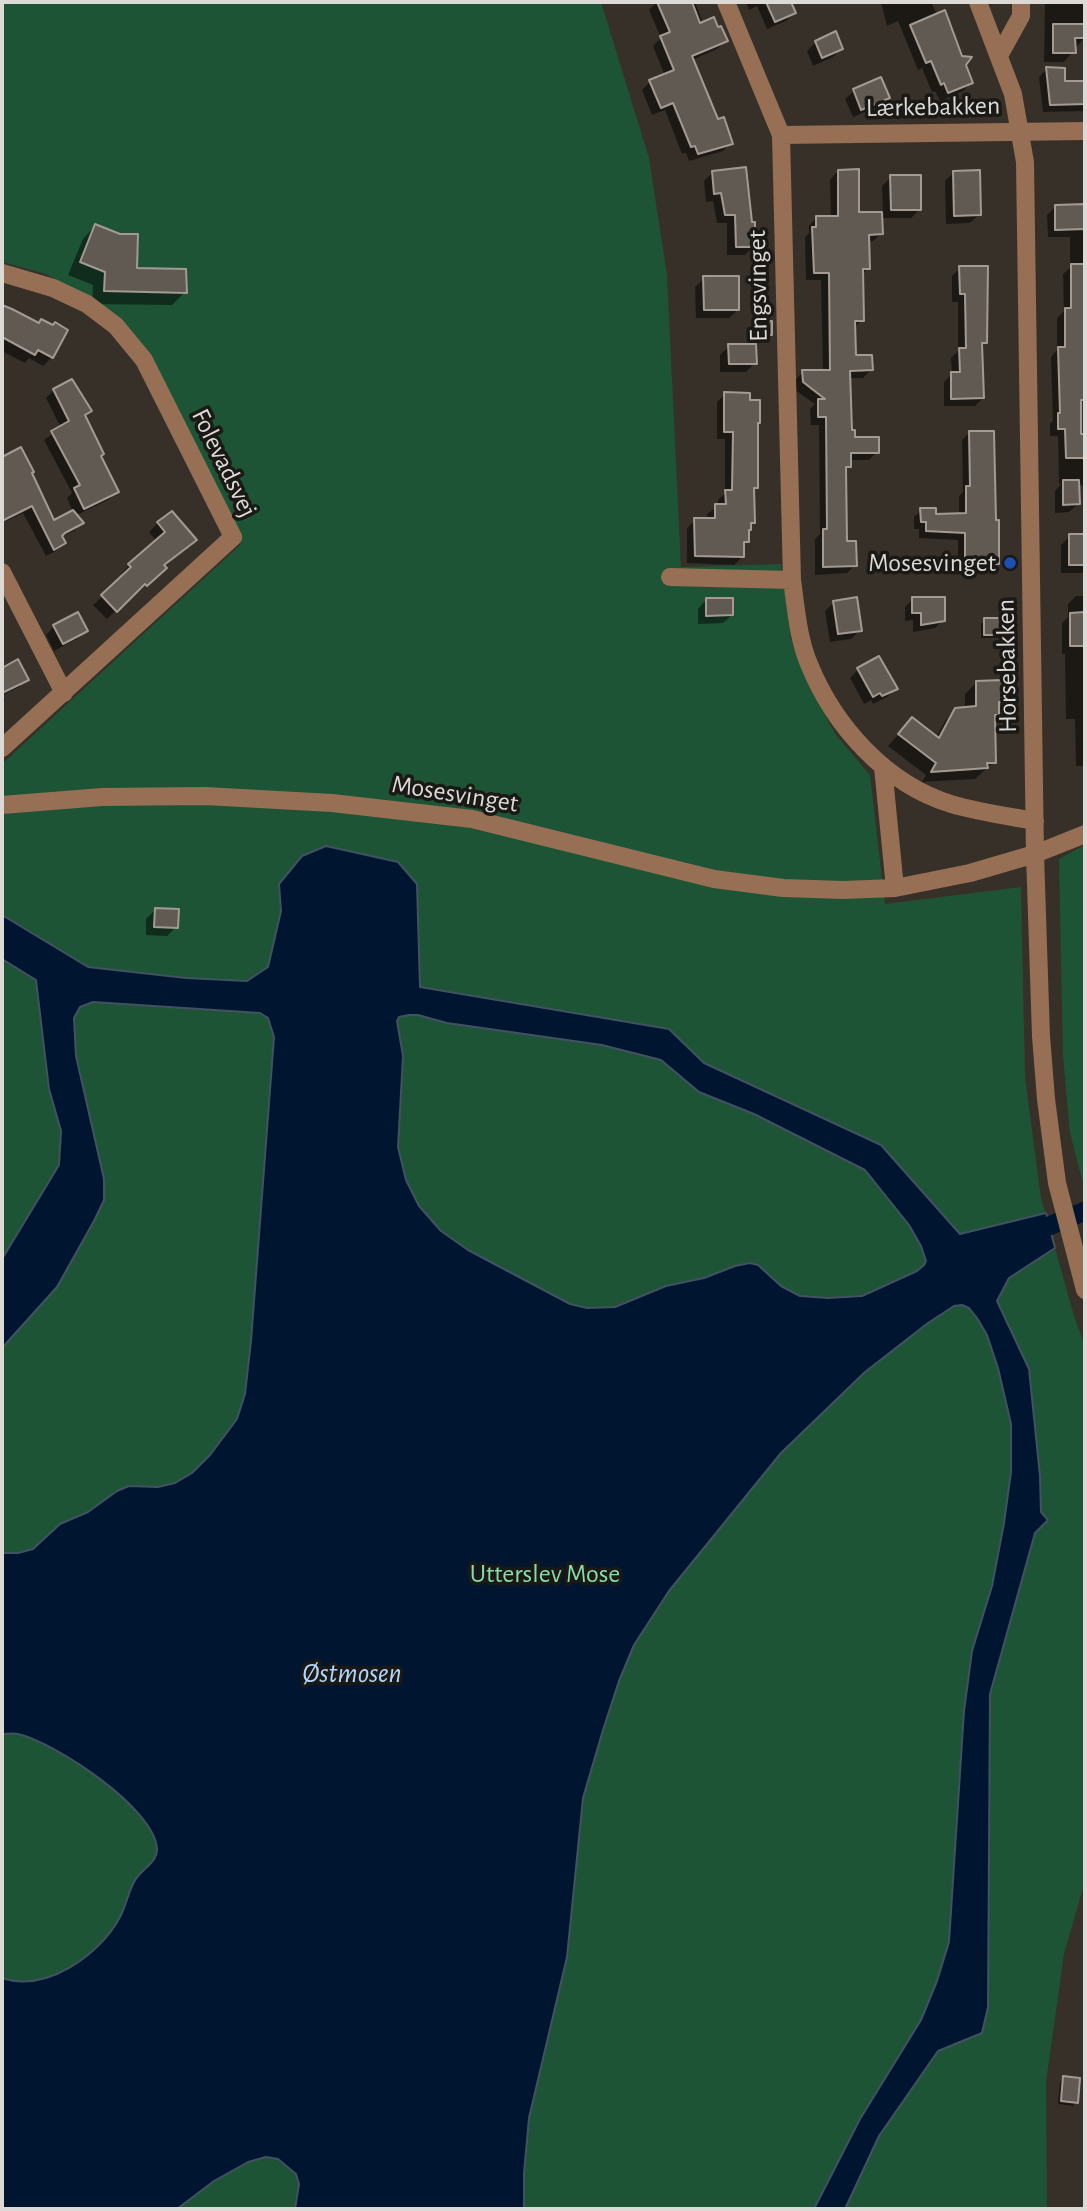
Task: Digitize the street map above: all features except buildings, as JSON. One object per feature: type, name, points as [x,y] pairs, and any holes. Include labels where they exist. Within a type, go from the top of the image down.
[{"type":"street","name":"Engsvinget","points":[[726,2],[781,135],[792,580],[799,629],[808,663],[826,699],[851,733],[883,768],[948,803],[1035,821]]},
{"type":"street","name":"Horsebakken","points":[[978,2],[1013,94],[1026,176],[1035,854],[1041,1036],[1057,1183],[1085,1290]]},
{"type":"street","points":[[1000,54],[1021,16],[1021,2]]},
{"type":"street","name":"Lærkebakken","points":[[781,135],[1085,131]]},
{"type":"street","name":"Folevadsvej","points":[[2,273],[53,288],[87,304],[116,326],[144,360],[233,537],[2,748]]},
{"type":"street","points":[[2,572],[64,693]]},
{"type":"street","points":[[670,578],[792,580]]},
{"type":"street","points":[[883,768],[895,888]]},
{"type":"street","name":"Mosesvinget","points":[[2,805],[102,797],[192,796],[332,803],[472,819],[713,879],[783,888],[895,888],[970,873],[1035,854],[1085,834]]},
{"type":"green space","name":"Utterslev Mose","points":[[2,2],[601,2],[649,158],[667,275],[681,567],[781,564],[791,639],[811,690],[836,735],[870,775],[885,904],[1021,887],[1025,1077],[1041,1198],[1085,1346],[1085,1881],[1064,1954],[1046,2082],[1047,2209],[2,2209],[2,764],[240,545],[144,348],[85,296],[46,274],[2,262]]},
{"type":"green space","points":[[1085,845],[1085,1191],[1070,1133],[1063,1056],[1059,859]]},
{"type":"water","name":"Østmosen","points":[[326,846],[398,862],[417,884],[420,987],[669,1029],[704,1063],[881,1145],[960,1234],[1046,1213],[1055,1248],[1009,1278],[997,1301],[1029,1369],[1041,1512],[1048,1520],[1035,1533],[990,1694],[988,2007],[982,2033],[938,2051],[879,2136],[845,2209],[814,2209],[860,2119],[921,2020],[949,1942],[964,1711],[972,1651],[992,1586],[1011,1472],[1011,1424],[998,1368],[987,1335],[969,1308],[962,1305],[954,1306],[928,1323],[865,1372],[781,1453],[669,1591],[634,1645],[619,1681],[583,1798],[567,1957],[529,2118],[524,2209],[295,2209],[299,2184],[296,2174],[278,2159],[266,2157],[248,2162],[214,2181],[177,2209],[2,2209],[2,1978],[36,1980],[53,1975],[85,1957],[111,1931],[122,1913],[134,1882],[154,1859],[157,1849],[152,1833],[140,1815],[100,1779],[34,1740],[18,1734],[2,1734],[2,1553],[33,1549],[60,1524],[88,1512],[117,1491],[129,1486],[158,1487],[175,1483],[192,1473],[210,1455],[237,1419],[245,1394],[251,1341],[274,1037],[268,1018],[260,1013],[93,1002],[80,1007],[74,1018],[76,1056],[104,1179],[104,1200],[57,1287],[2,1348],[2,1259],[59,1165],[61,1131],[49,1089],[36,980],[2,959],[2,915],[88,967],[186,978],[247,981],[268,967],[281,911],[279,884],[302,856]],"holes":[[[418,1015],[447,1023],[602,1045],[661,1060],[699,1092],[754,1114],[865,1170],[909,1225],[926,1261],[917,1271],[862,1296],[800,1296],[781,1286],[758,1265],[750,1263],[704,1278],[666,1286],[615,1307],[587,1308],[570,1304],[468,1250],[441,1231],[419,1206],[406,1180],[398,1147],[403,1056],[397,1021],[399,1017]]]},
{"type":"waterway","points":[[1049,1226],[1085,1211]]},
{"type":"place","name":"Mosesvinget","points":[[1010,563]]}]
